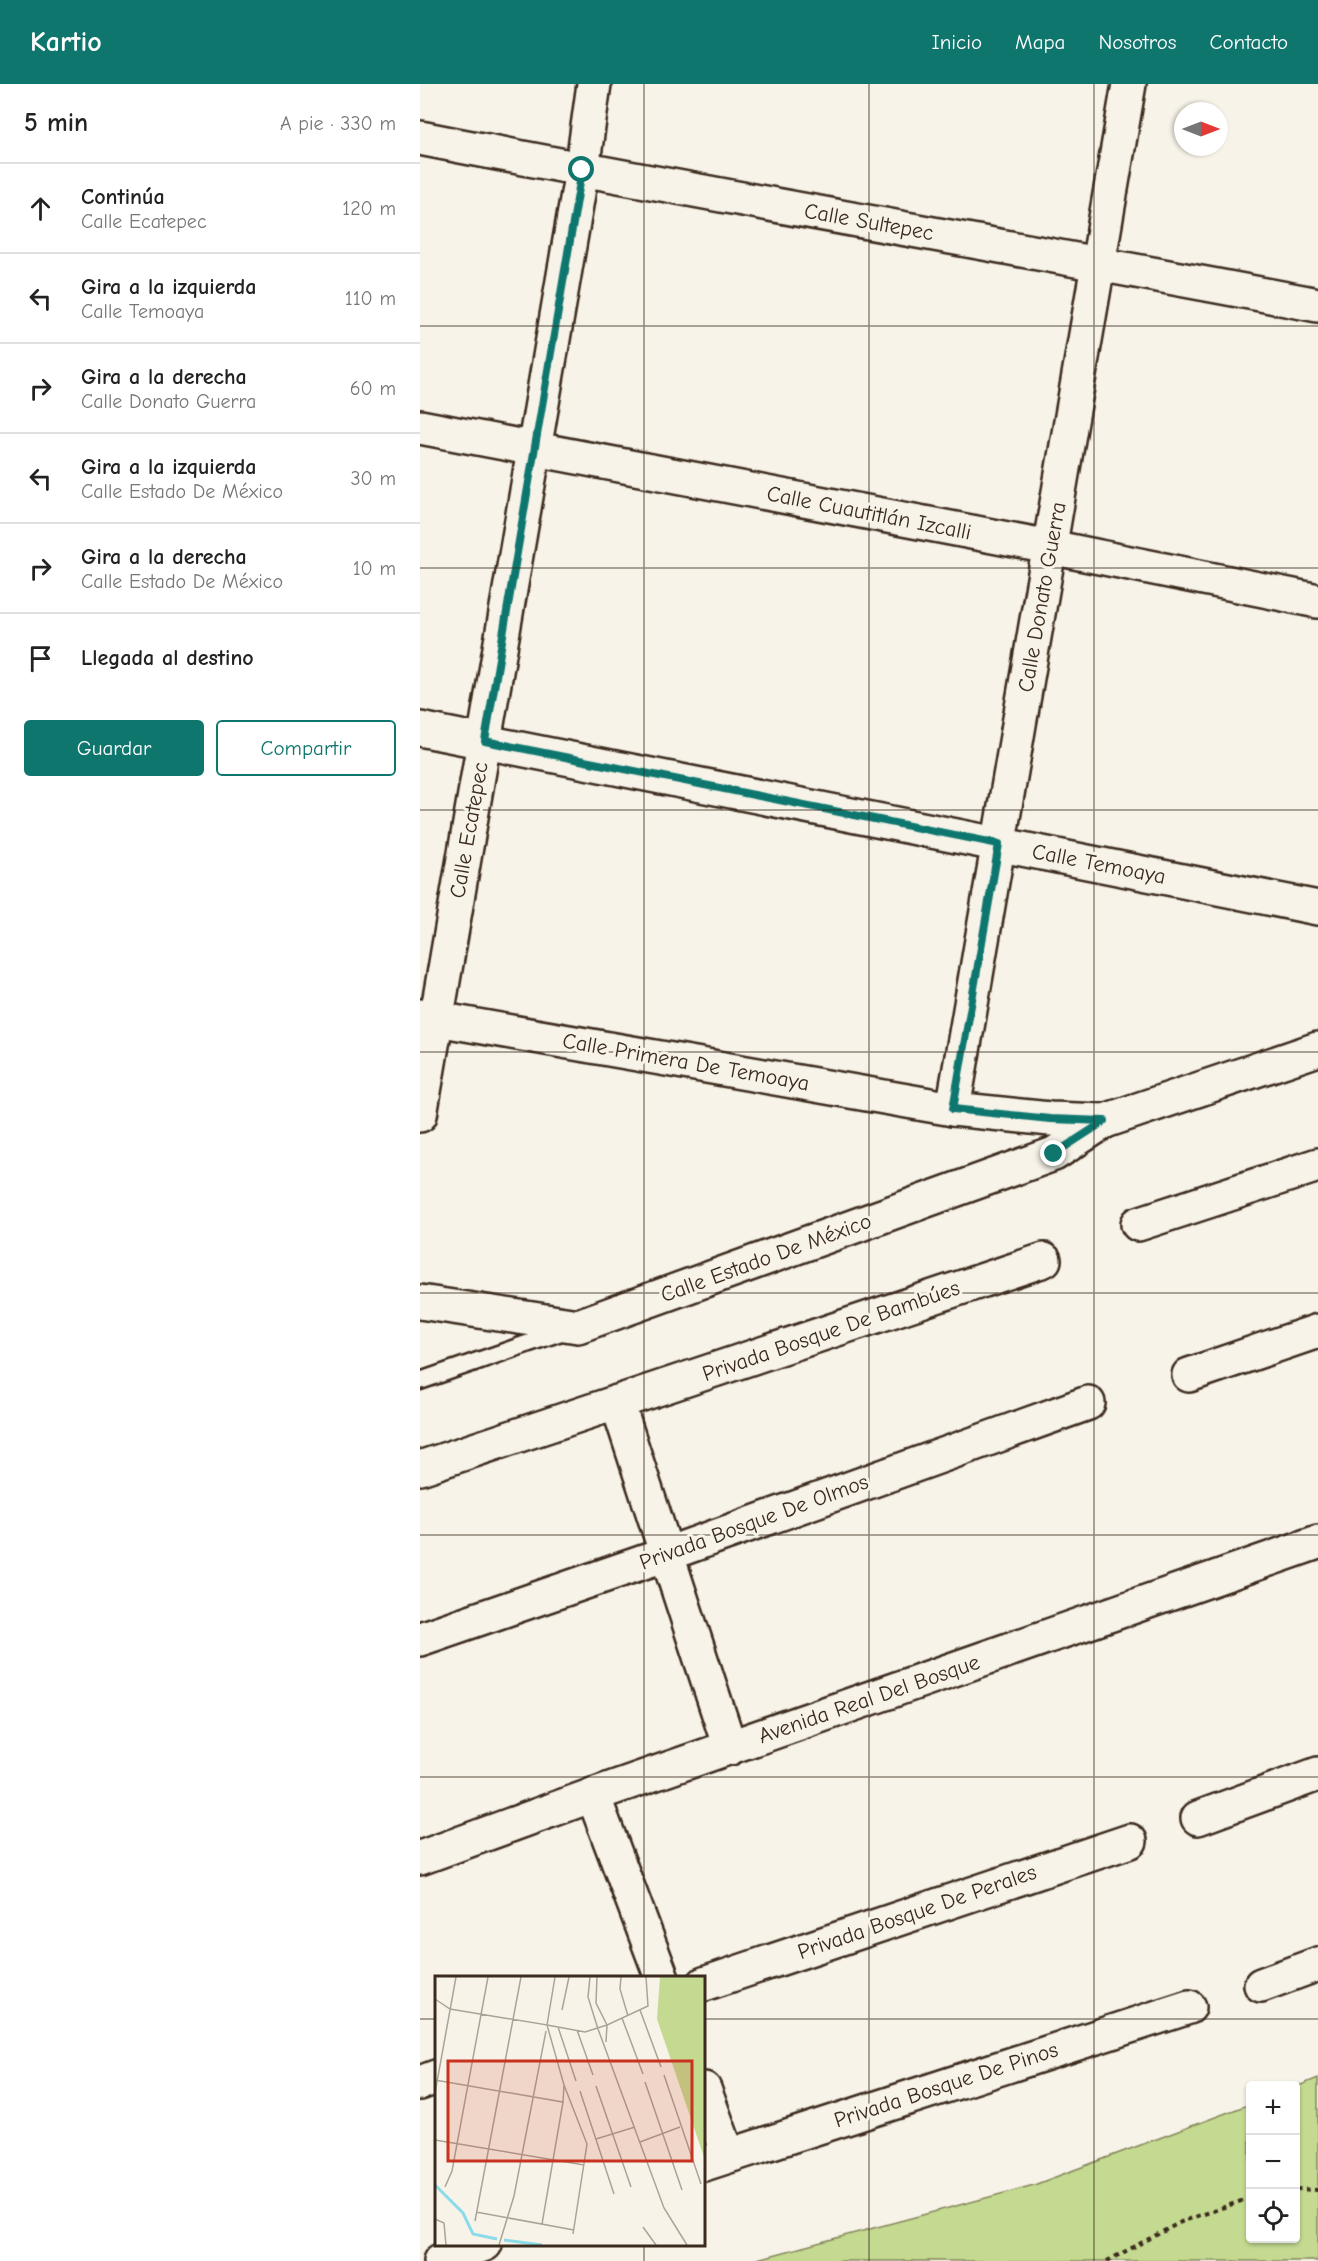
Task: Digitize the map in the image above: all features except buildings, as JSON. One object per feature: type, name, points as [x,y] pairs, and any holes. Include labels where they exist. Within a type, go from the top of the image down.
[{"type":"street","name":"Calle Ecatepec","points":[[420,1115],[428,1017],[485,741],[582,170],[594,84]]},
{"type":"street","name":"Calle Donato Guerra","points":[[953,1109],[1129,84]]},
{"type":"street","name":"Calle Sultepec","points":[[420,138],[582,170],[1099,263],[1318,305]]},
{"type":"street","name":"Calle Cuautitlán Izcalli","points":[[420,427],[1318,601]]},
{"type":"street","name":"Calle Temoaya","points":[[420,729],[1318,908]]},
{"type":"street","name":"Calle Primera De Temoaya","points":[[428,1017],[953,1109]]},
{"type":"street","name":"Calle Estado De México","points":[[578,1326],[1054,1154],[1105,1121],[1318,1049]]},
{"type":"street","name":"Calle Estado De México","points":[[953,1109],[1050,1119],[1105,1121]]},
{"type":"street","points":[[1138,1224],[1318,1165]]},
{"type":"street","name":"Privada Bosque De Bambúes","points":[[420,1468],[1044,1260]]},
{"type":"street","points":[[420,1302],[578,1326]]},
{"type":"street","points":[[1189,1375],[1318,1331]]},
{"type":"street","points":[[618,1402],[730,1748]]},
{"type":"street","name":"Privada Bosque De Olmos","points":[[420,1639],[667,1554],[1088,1403]]},
{"type":"street","name":"Avenida Real Del Bosque","points":[[420,1858],[593,1795],[1318,1542]]},
{"type":"street","points":[[1198,1818],[1318,1774]]},
{"type":"street","points":[[593,1795],[662,1976]]},
{"type":"street","name":"Privada Bosque De Perales","points":[[705,1984],[1130,1841]]},
{"type":"street","points":[[1261,1985],[1318,1964]]},
{"type":"street","name":"Privada Bosque De Pinos","points":[[716,2159],[1189,2007]]},
{"type":"street","points":[[420,2083],[435,2077]]},
{"type":"street","points":[[705,2095],[716,2159]]},
{"type":"street","points":[[440,2261],[480,2246]]},
{"type":"lane","name":"Calle Estado De México","points":[[420,1381],[578,1326]]},
{"type":"path","points":[[1300,2189],[1318,2190]]},
{"type":"path","points":[[1107,2261],[1181,2222],[1246,2200]]},
{"type":"green space","points":[[1318,2078],[1318,2261],[750,2261],[1034,2185],[1246,2106],[1246,2243],[1300,2243],[1300,2085]]},
{"type":"route","points":[[582,170],[485,741],[999,844],[953,1109],[1050,1119],[1105,1121],[1054,1154]]}]
